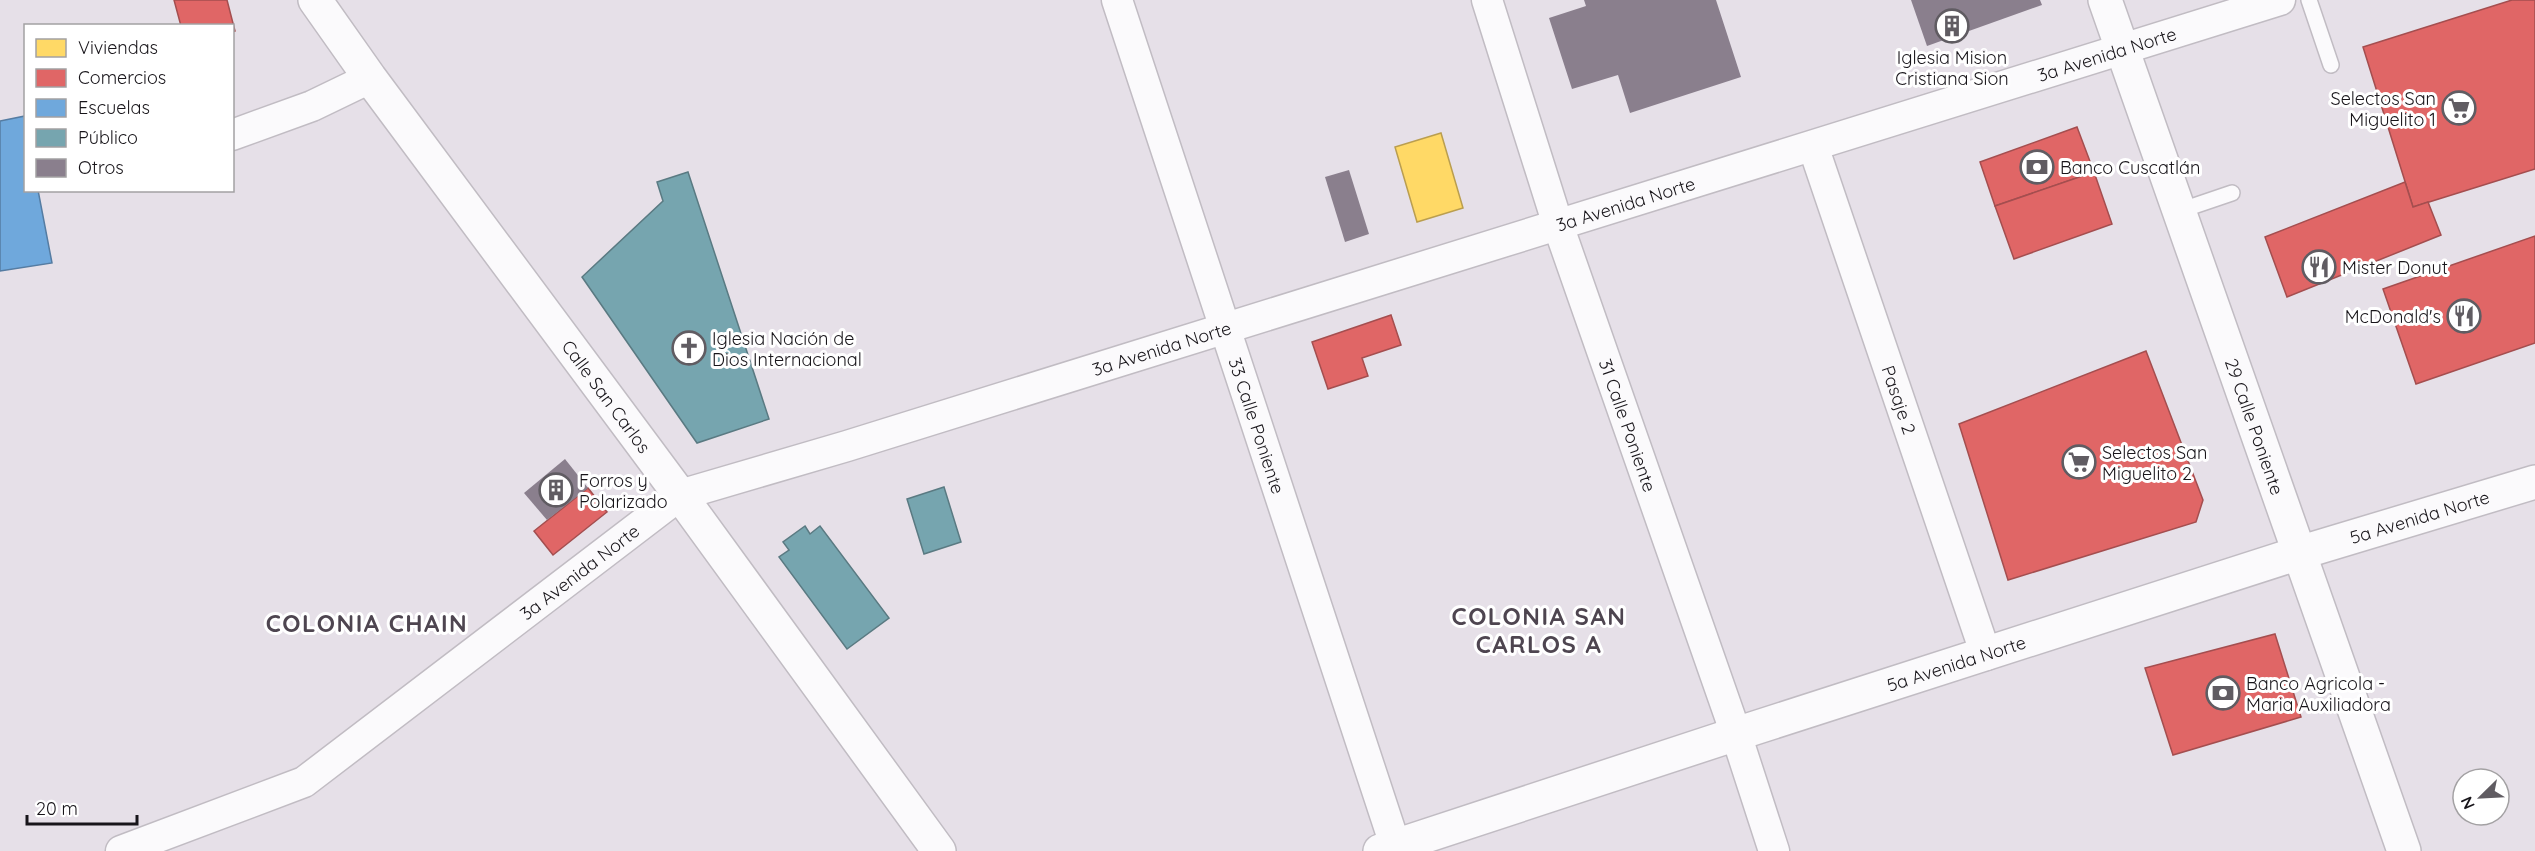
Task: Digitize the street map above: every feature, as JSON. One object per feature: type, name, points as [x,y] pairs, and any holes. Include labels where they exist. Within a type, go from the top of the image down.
[{"type":"street","name":"Calle San Carlos","points":[[315,0],[939,851]]},
{"type":"street","name":"33 Calle Poniente","points":[[1117,0],[1391,849]]},
{"type":"street","name":"31 Calle Poniente","points":[[1487,0],[1557,225],[1736,734],[1774,851]]},
{"type":"street","name":"29 Calle Poniente","points":[[2105,0],[2404,851]]},
{"type":"street","name":"3a Avenida Norte","points":[[122,851],[304,782],[680,495],[858,443],[2280,0]]},
{"type":"street","points":[[234,134],[312,106],[370,78]]},
{"type":"street","name":"Pasaje 2","points":[[1813,146],[1986,655]]},
{"type":"street","name":"5a Avenida Norte","points":[[1391,849],[1736,734],[2299,553],[2535,482]]},
{"type":"lane","points":[[2309,0],[2331,65]]},
{"type":"lane","points":[[2179,211],[2232,194]]},
{"type":"building: Viviendas","points":[[1441,133],[1463,208],[1417,222],[1395,147]]},
{"type":"building: Comercios","points":[[174,0],[227,0],[233,24],[180,24]]},
{"type":"building: Comercios","name":"Selectos San Miguelito 1","points":[[2512,0],[2535,0],[2535,169],[2413,207],[2363,47]]},
{"type":"building: Comercios","name":"Banco Cuscatlán","points":[[2077,127],[2094,172],[1995,206],[1980,162]]},
{"type":"building: Comercios","points":[[2094,172],[2112,224],[2014,259],[1995,206]]},
{"type":"building: Comercios","name":"Mister Donut","points":[[2405,182],[2413,207],[2428,202],[2441,235],[2287,297],[2265,237]]},
{"type":"building: Comercios","name":"McDonald's","points":[[2535,236],[2535,343],[2416,384],[2383,289]]},
{"type":"building: Comercios","points":[[1391,315],[1401,345],[1362,358],[1368,376],[1328,389],[1312,342]]},
{"type":"building: Comercios","name":"Selectos San Miguelito 2","points":[[2146,351],[2203,500],[2196,522],[2008,580],[1959,424]]},
{"type":"building: Comercios","points":[[588,488],[607,512],[553,555],[534,531]]},
{"type":"building: Comercios","name":"Banco Agricola - Maria Auxiliadora","points":[[2275,634],[2301,717],[2173,755],[2145,668]]},
{"type":"building: Escuelas","points":[[24,116],[24,192],[38,192],[52,263],[0,271],[0,121]]},
{"type":"building: Público","name":"Iglesia Nación de Dios Internacional","points":[[688,172],[769,419],[697,443],[582,277],[663,201],[657,182]]},
{"type":"building: Público","points":[[944,487],[961,542],[924,554],[907,499]]},
{"type":"building: Público","points":[[805,526],[810,534],[820,526],[889,618],[847,649],[779,557],[789,550],[783,542]]},
{"type":"building: Otros","points":[[1584,0],[1716,0],[1741,77],[1630,113],[1618,75],[1572,89],[1549,18],[1586,6]]},
{"type":"building: Otros","name":"Iglesia Mision Cristiana Sion","points":[[1911,0],[2040,0],[2042,5],[1927,46]]},
{"type":"building: Otros","points":[[1349,170],[1369,234],[1345,242],[1325,177]]},
{"type":"building: Otros","name":"Forros y Polarizado","points":[[565,459],[588,488],[547,520],[524,493]]},
{"type":"place","name":"Iglesia Mision Cristiana Sion","points":[[1952,26]]},
{"type":"place","name":"Selectos San Miguelito 1","points":[[2459,108]]},
{"type":"place","name":"Banco Cuscatlán","points":[[2037,167]]},
{"type":"place","name":"Mister Donut","points":[[2319,267]]},
{"type":"place","name":"McDonald's","points":[[2464,316]]},
{"type":"place","name":"Iglesia Nación de Dios Internacional","points":[[689,348]]},
{"type":"place","name":"Selectos San Miguelito 2","points":[[2079,462]]},
{"type":"place","name":"Forros y Polarizado","points":[[556,490]]},
{"type":"place","name":"Banco Agricola - Maria Auxiliadora","points":[[2223,693]]},
{"type":"district","name":"COLONIA CHAIN","points":[[367,623]]},
{"type":"district","name":"COLONIA SAN CARLOS A","points":[[1539,630]]}]
